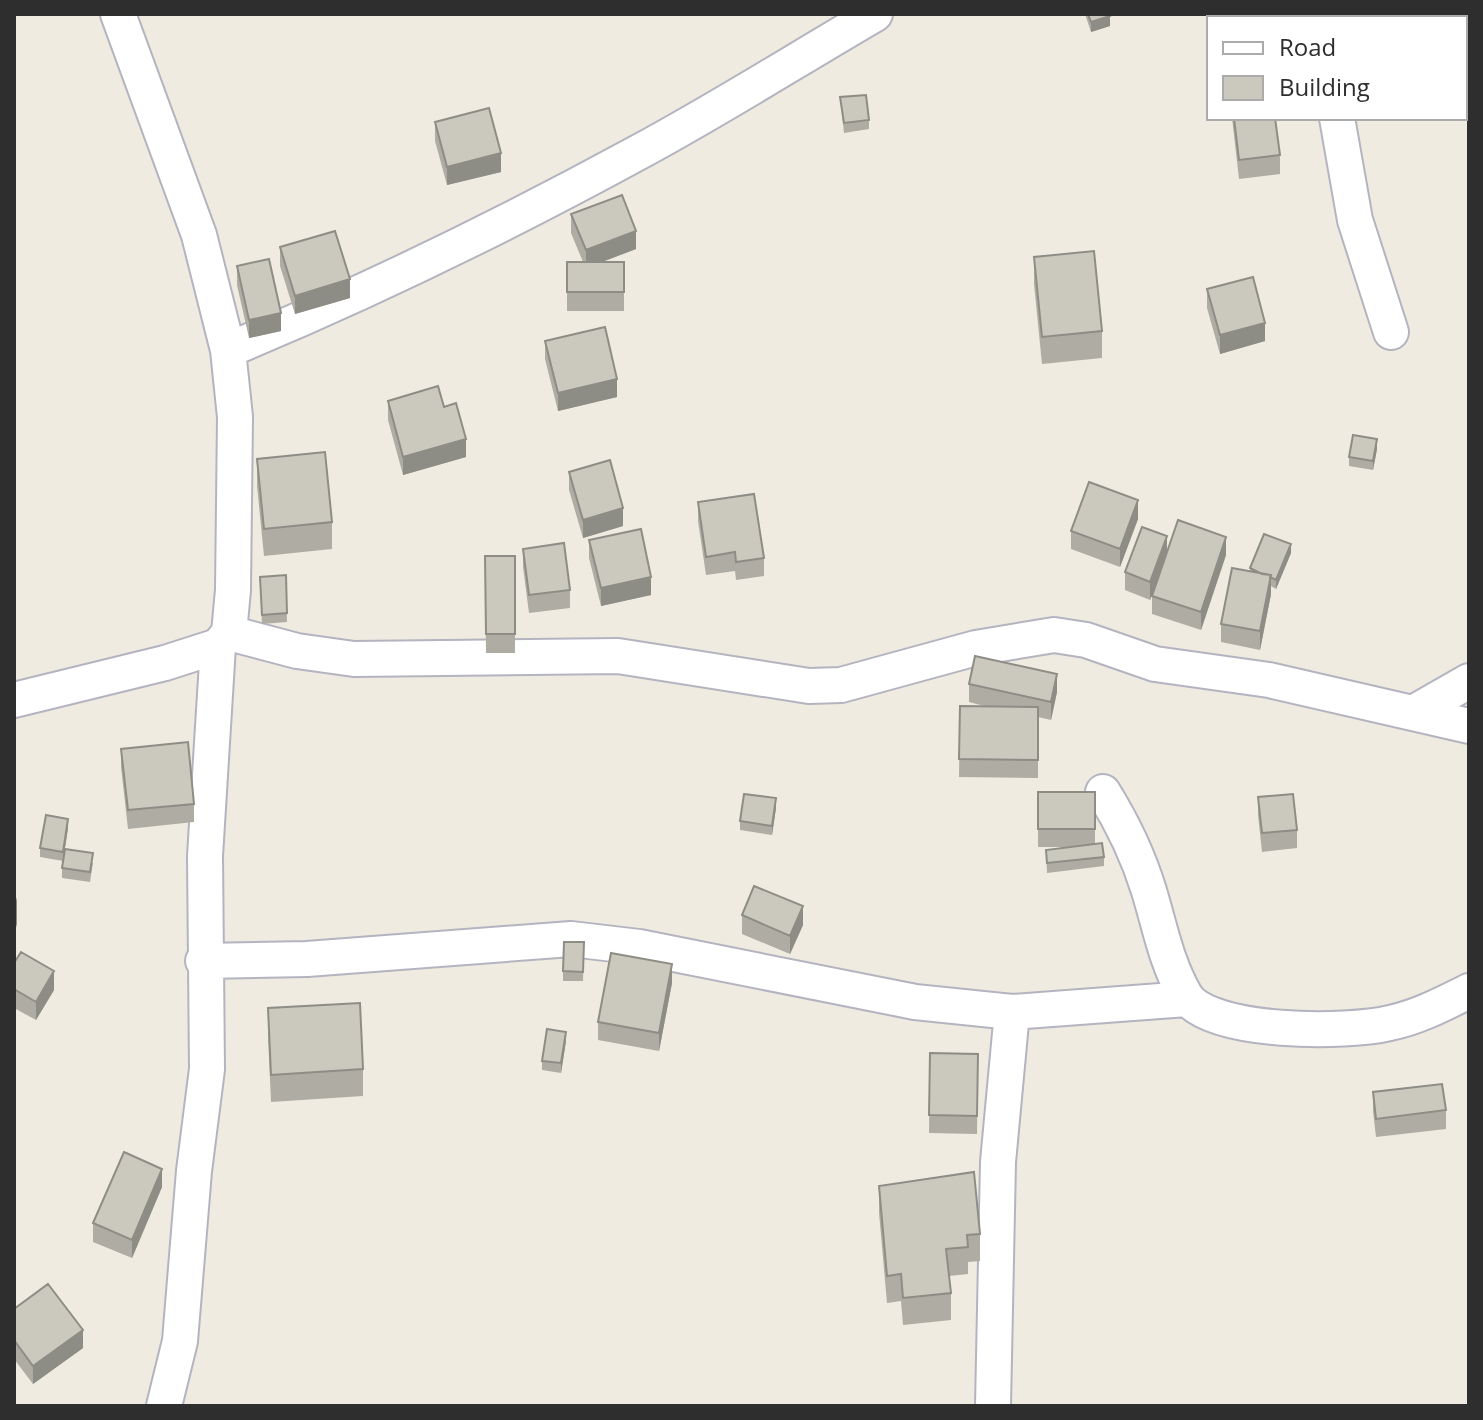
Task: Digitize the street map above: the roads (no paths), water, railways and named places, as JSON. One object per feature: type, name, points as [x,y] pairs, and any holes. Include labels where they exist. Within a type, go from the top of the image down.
[{"type":"street","points":[[118,14],[199,235],[228,350],[235,417],[233,590],[224,639],[205,841],[203,961],[207,1069],[194,1171],[180,1341],[164,1406]]},
{"type":"street","points":[[228,350],[343,302],[484,234],[640,152],[875,14]]},
{"type":"street","points":[[1337,120],[1355,220],[1391,332]]},
{"type":"street","points":[[14,700],[165,663],[224,639],[354,659],[618,656],[809,686],[841,685],[976,648],[1054,635],[1086,640],[1155,664],[1269,680],[1469,726]]},
{"type":"street","points":[[1413,713],[1469,681]]},
{"type":"street","points":[[1103,792],[1126,829],[1149,892],[1166,956],[1187,999],[1206,1011],[1292,1030],[1387,1024],[1419,1015],[1469,991]]},
{"type":"street","points":[[203,961],[307,959],[571,939],[639,947],[915,1002],[1012,1012],[1187,999]]},
{"type":"street","points":[[993,1406],[998,1162],[1012,1012]]}]
